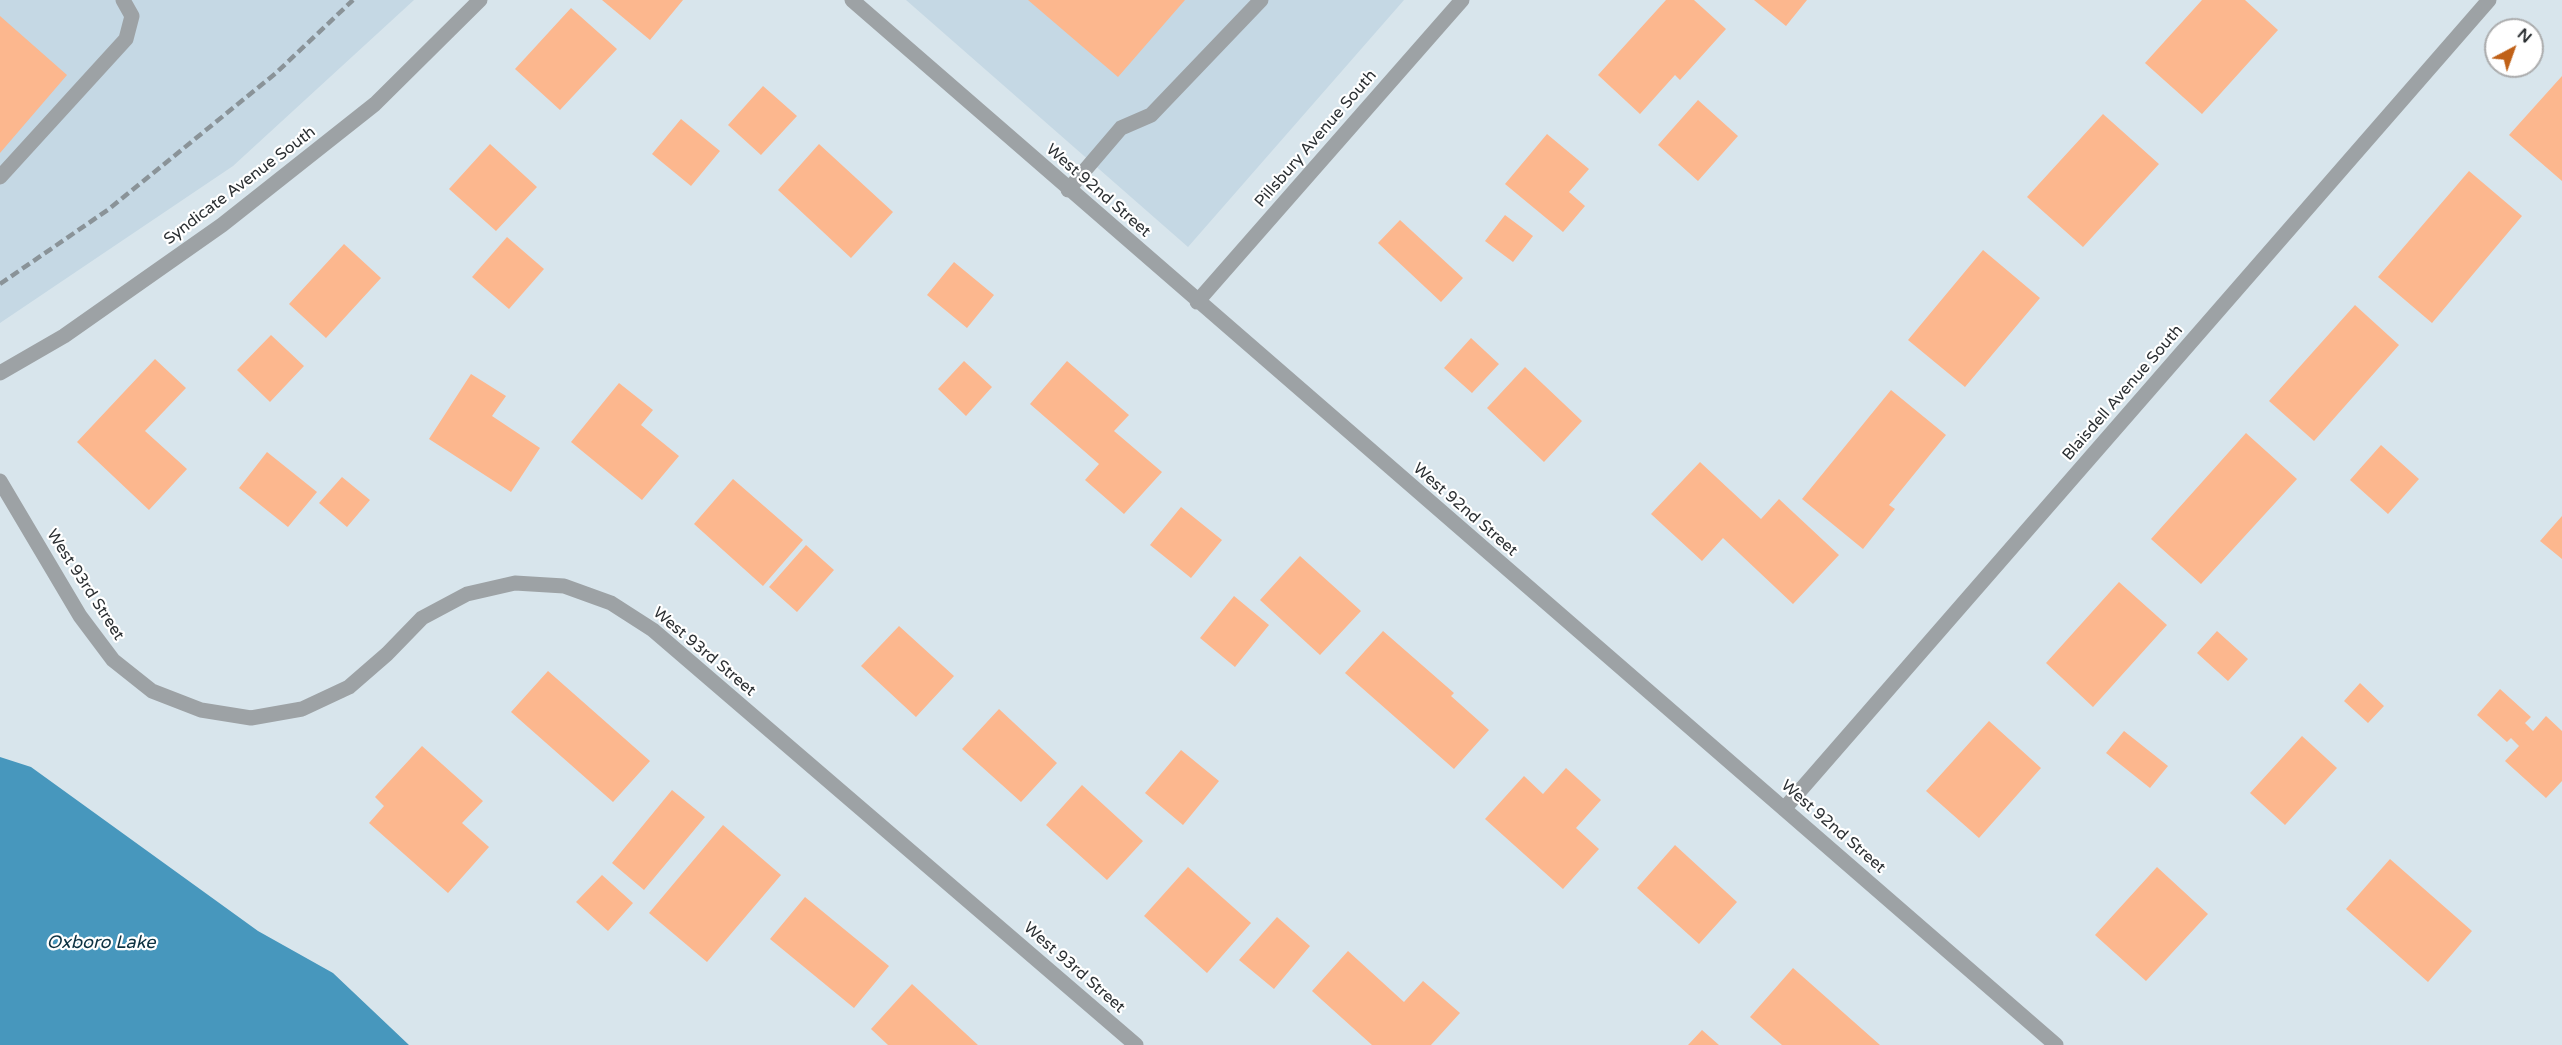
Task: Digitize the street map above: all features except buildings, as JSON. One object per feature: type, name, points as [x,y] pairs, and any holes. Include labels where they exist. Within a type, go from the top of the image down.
[{"type":"street","points":[[0,177],[126,39],[132,16],[123,0]]},
{"type":"street","name":"Syndicate Avenue South","points":[[0,374],[64,336],[222,225],[375,104],[480,0]]},
{"type":"street","name":"West 92nd Street","points":[[852,0],[1197,302],[2056,1045]]},
{"type":"street","points":[[1068,190],[1121,128],[1151,115],[1261,0]]},
{"type":"street","name":"Pillsbury Avenue South","points":[[1197,302],[1462,0]]},
{"type":"street","name":"Blaisdell Avenue South","points":[[1784,809],[2488,0]]},
{"type":"street","name":"West 93rd Street","points":[[0,481],[80,616],[113,660],[152,691],[201,710],[251,718],[302,709],[349,687],[423,618],[467,594],[514,583],[564,586],[611,603],[653,630],[1136,1045]]},
{"type":"shaded area","points":[[0,0],[414,0],[233,166],[0,323]]},
{"type":"shaded area","points":[[906,0],[1404,0],[1188,247]]},
{"type":"water","name":"Oxboro Lake","points":[[0,757],[31,767],[258,931],[333,973],[409,1045],[0,1045]]},
{"type":"railway","points":[[0,284],[109,209],[276,73],[353,0]]}]
